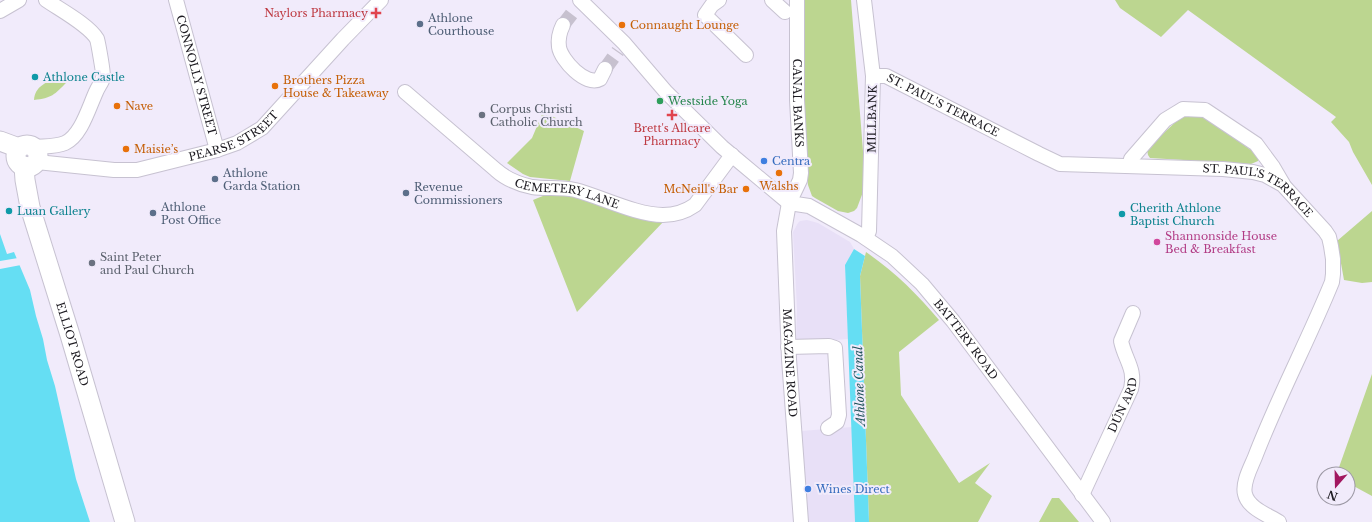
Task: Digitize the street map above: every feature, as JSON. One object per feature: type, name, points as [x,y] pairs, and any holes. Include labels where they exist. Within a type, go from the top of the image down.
[{"type":"main road","points":[[0,141],[28,156]]},
{"type":"main road","name":"ELLIOT ROAD","points":[[28,156],[25,180],[34,221],[70,334],[125,522]]},
{"type":"street","points":[[0,11],[19,0]]},
{"type":"street","points":[[28,156],[64,143],[70,139],[88,113],[103,78],[98,40],[87,28],[46,0]]},
{"type":"street","name":"CONNOLLY STREET","points":[[176,0],[217,150]]},
{"type":"street","name":"PEARSE STREET","points":[[28,156],[131,170],[170,163],[237,143],[262,128],[343,39],[381,0]]},
{"type":"street","points":[[719,0],[712,5],[705,15],[746,55]]},
{"type":"street","points":[[772,0],[785,12]]},
{"type":"street","name":"CANAL BANKS","points":[[789,203],[800,180],[801,173],[796,100],[796,0]]},
{"type":"street","name":"MILLBANK","points":[[864,0],[873,76],[869,231],[864,236]]},
{"type":"street","points":[[579,5],[722,148],[789,203]]},
{"type":"street","points":[[563,25],[560,32],[558,45],[560,52],[570,66],[586,79],[593,81],[600,79],[605,69]]},
{"type":"street","name":"ST. PAUL'S TERRACE","points":[[873,76],[886,76],[1060,164],[1246,171],[1265,175],[1283,185],[1325,231],[1331,246],[1333,274],[1332,282],[1260,445],[1244,486],[1245,495],[1252,506],[1279,522]]},
{"type":"street","name":"CEMETERY LANE","points":[[405,92],[496,170],[510,180],[532,187],[554,187],[574,190],[648,213],[674,215],[691,208],[695,205],[732,155]]},
{"type":"street","points":[[1130,166],[1131,159],[1165,120],[1183,109],[1205,110],[1256,144],[1273,167],[1283,185]]},
{"type":"street","name":"BATTERY ROAD","points":[[789,203],[810,206],[864,236],[892,256],[922,284],[938,302],[1103,522]]},
{"type":"street","name":"MAGAZINE ROAD","points":[[789,203],[784,231],[788,347],[801,522]]},
{"type":"street","name":"DÚN ARD","points":[[1082,495],[1131,389],[1133,380],[1131,368],[1121,341],[1133,313]]},
{"type":"street","points":[[788,347],[829,346],[835,348],[839,415],[837,422],[828,428]]},
{"type":"shaded area","points":[[807,220],[818,223],[850,242],[854,249],[845,266],[848,339],[796,343],[797,309],[793,232],[800,221]]},
{"type":"shaded area","points":[[852,427],[855,522],[804,522],[801,431]]},
{"type":"green space","points":[[802,0],[851,0],[863,151],[863,192],[857,208],[848,213],[838,211],[812,196],[808,185],[803,120]]},
{"type":"green space","points":[[1115,0],[1372,0],[1372,185],[1349,142],[1331,122],[1336,117],[1188,10],[1161,37],[1120,8]]},
{"type":"green space","points":[[58,76],[67,82],[52,95],[34,100],[36,91],[39,88]]},
{"type":"green space","points":[[543,112],[584,131],[570,181],[530,177],[507,163],[532,138]]},
{"type":"green space","points":[[1197,114],[1211,121],[1259,156],[1258,161],[1251,164],[1150,158],[1147,150],[1153,143],[1182,116]]},
{"type":"green space","points":[[555,191],[665,220],[577,312],[533,200]]},
{"type":"green space","points":[[1372,211],[1372,282],[1362,283],[1344,280],[1337,241]]},
{"type":"green space","points":[[866,252],[887,267],[939,320],[899,352],[901,395],[959,483],[990,463],[975,483],[992,496],[978,522],[869,522],[860,276]]},
{"type":"green space","points":[[1372,374],[1372,496],[1356,487],[1356,466],[1339,466]]},
{"type":"green space","points":[[1052,498],[1059,498],[1079,522],[1039,522]]},
{"type":"water","points":[[0,234],[7,254],[14,252],[30,290],[55,386],[76,479],[90,522],[0,522]]},
{"type":"water","name":"Athlone Canal","points":[[854,249],[865,256],[860,276],[869,522],[855,522],[845,265]]},
{"type":"pier","points":[[18,258],[21,265],[0,269],[0,261]]},
{"type":"tunnel","points":[[563,25],[573,12]]},
{"type":"tunnel","points":[[605,69],[618,51]]},
{"type":"place","name":"Naylors Pharmacy","points":[[376,13]]},
{"type":"place","name":"Athlone Courthouse","points":[[420,24]]},
{"type":"place","name":"Connaught Lounge","points":[[622,25]]},
{"type":"place","name":"Athlone Castle","points":[[35,77]]},
{"type":"place","name":"Brothers Pizza House & Takeaway","points":[[275,86]]},
{"type":"place","name":"Westside Yoga","points":[[660,101]]},
{"type":"place","name":"Nave","points":[[117,106]]},
{"type":"place","name":"Corpus Christi Catholic Church","points":[[482,115]]},
{"type":"place","name":"Brett's Allcare Pharmacy","points":[[672,115]]},
{"type":"place","name":"Maisie’s","points":[[126,149]]},
{"type":"place","name":"Centra","points":[[764,161]]},
{"type":"place","name":"Walshs","points":[[779,173]]},
{"type":"place","name":"Athlone Garda Station","points":[[215,179]]},
{"type":"place","name":"McNeill's Bar","points":[[746,189]]},
{"type":"place","name":"Revenue Commissioners","points":[[406,193]]},
{"type":"place","name":"Luan Gallery","points":[[9,211]]},
{"type":"place","name":"Athlone Post Office","points":[[153,213]]},
{"type":"place","name":"Cherith Athlone Baptist Church","points":[[1122,214]]},
{"type":"place","name":"Shannonside House Bed & Breakfast","points":[[1157,242]]},
{"type":"place","name":"Saint Peter and Paul Church","points":[[92,263]]},
{"type":"place","name":"Wines Direct","points":[[808,489]]}]
